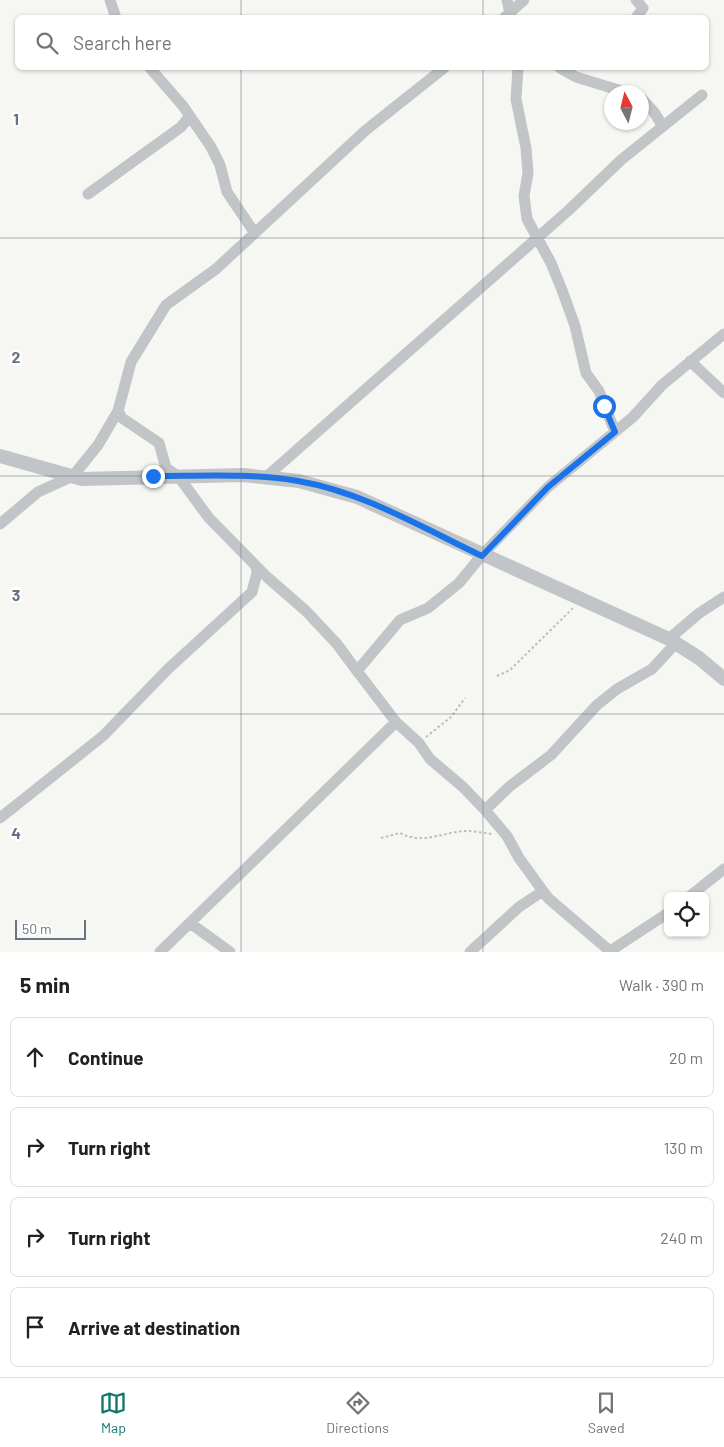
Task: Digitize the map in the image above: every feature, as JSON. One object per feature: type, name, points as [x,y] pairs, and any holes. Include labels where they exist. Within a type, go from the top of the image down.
[{"type":"street","points":[[110,0],[115,15]]},
{"type":"street","points":[[507,0],[508,15]]},
{"type":"street","points":[[509,15],[524,0]]},
{"type":"street","points":[[636,0],[643,8],[638,15]]},
{"type":"street","points":[[152,70],[183,106],[220,165],[228,192],[254,232]]},
{"type":"street","points":[[0,524],[38,492],[73,476],[98,445],[118,411],[130,362],[166,306],[216,269],[366,130],[441,70]]},
{"type":"street","points":[[518,70],[516,99],[526,148],[528,173],[524,196],[526,219],[537,237],[562,290],[575,326],[586,373],[599,392],[615,432]]},
{"type":"street","points":[[569,70],[604,87]]},
{"type":"street","points":[[266,478],[594,187],[621,160],[702,95]]},
{"type":"street","points":[[649,107],[662,126]]},
{"type":"street","points":[[88,194],[192,121]]},
{"type":"street","points":[[357,671],[400,620],[428,608],[459,583],[548,487],[633,417],[662,385],[724,334]]},
{"type":"street","points":[[690,361],[724,393]]},
{"type":"street","points":[[118,411],[122,418],[159,443],[166,468],[178,476],[209,518],[337,644],[396,722],[419,744],[430,759],[463,787],[507,836],[548,898],[611,951],[664,916]]},
{"type":"street","points":[[0,456],[82,479],[243,475],[299,481],[358,497],[482,556],[672,641],[699,658],[724,679]]},
{"type":"street","points":[[0,818],[103,736],[168,669],[252,592],[257,573],[256,566]]},
{"type":"street","points":[[484,810],[509,787],[551,755],[597,705],[617,690],[652,669],[672,641],[698,614],[724,597]]},
{"type":"street","points":[[160,952],[396,722]]},
{"type":"street","points":[[695,892],[724,869]]},
{"type":"street","points":[[470,952],[519,907],[543,891]]},
{"type":"street","points":[[190,923],[230,952]]},
{"type":"path","points":[[498,676],[510,670],[580,600]]},
{"type":"path","points":[[419,744],[451,717],[465,698]]},
{"type":"path","points":[[381,838],[400,834],[408,838],[427,838],[443,833],[467,831],[507,836]]},
{"type":"route","points":[[153,476],[243,475],[299,481],[358,497],[482,556],[548,487],[615,432],[604,406]]}]
